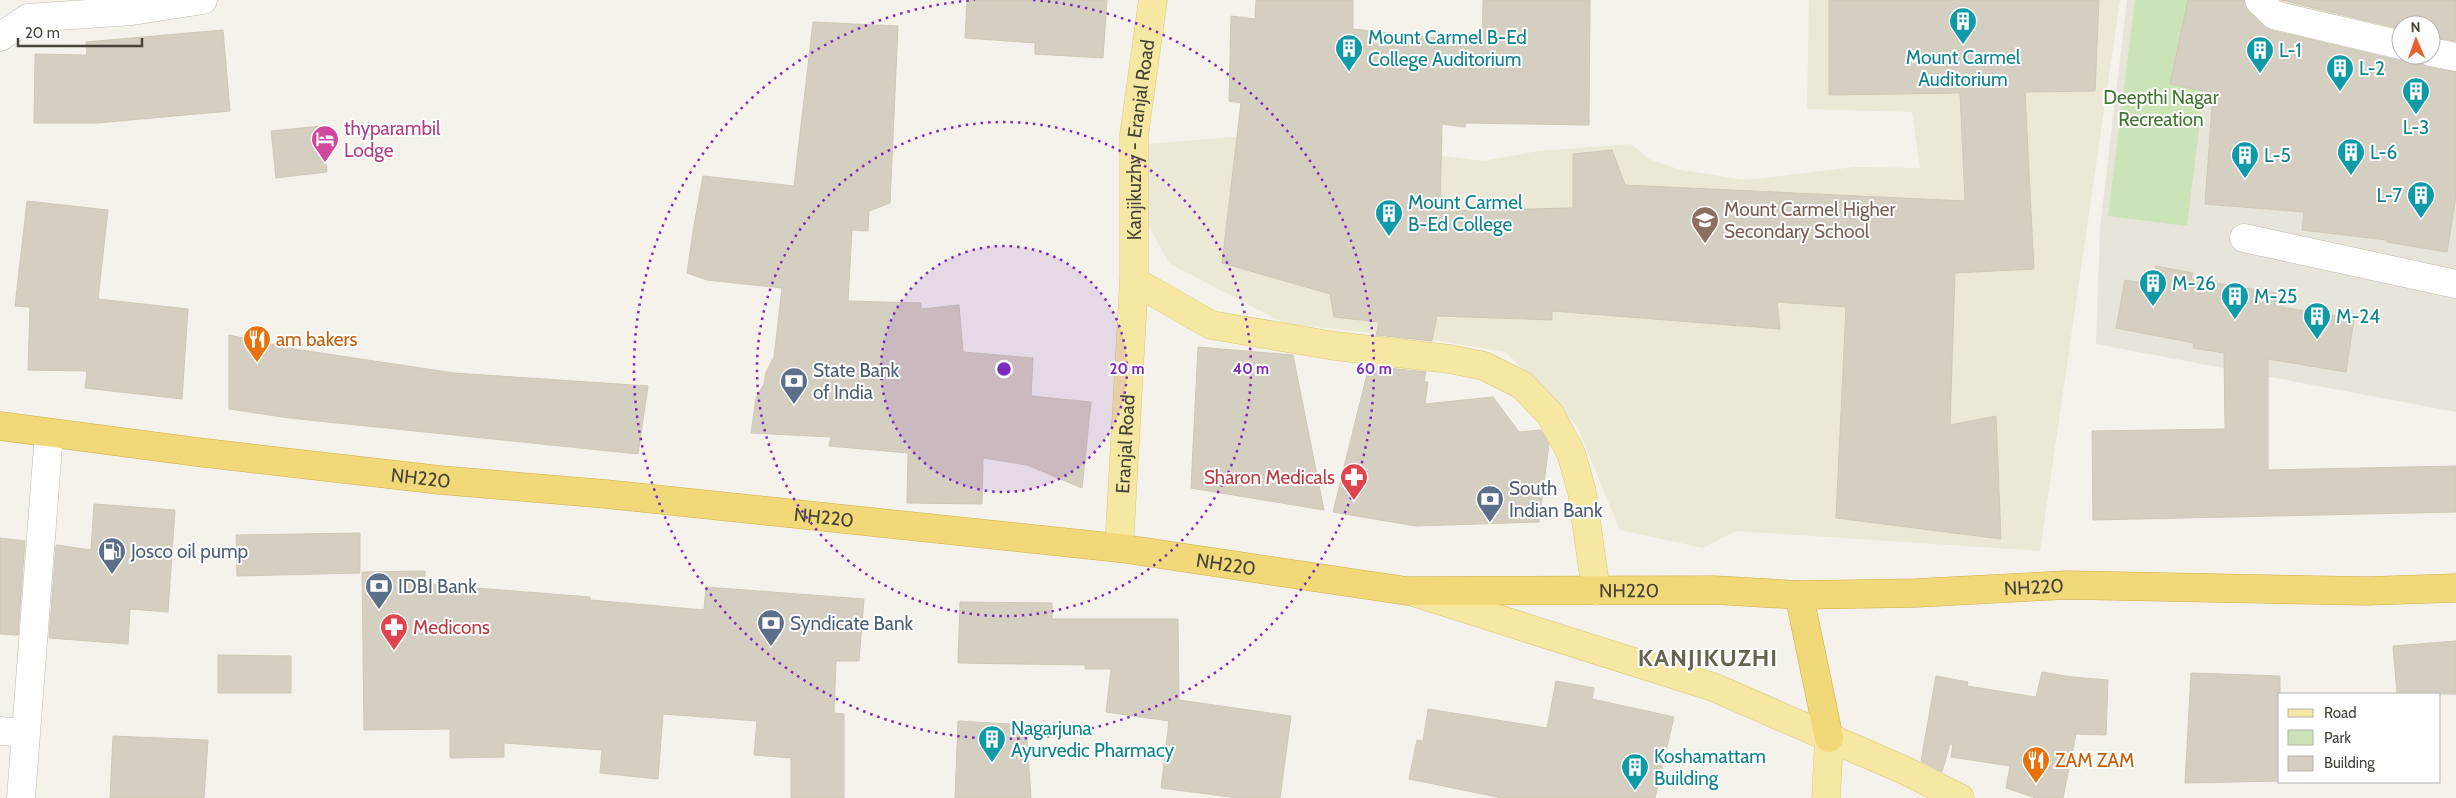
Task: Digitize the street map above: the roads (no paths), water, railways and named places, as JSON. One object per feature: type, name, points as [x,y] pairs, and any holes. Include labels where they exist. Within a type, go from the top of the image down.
[{"type":"highway","name":"NH220","points":[[0,426],[431,479],[606,494],[1119,548],[1407,591],[1714,590],[1799,595],[1916,593],[2067,585],[2367,591],[2456,588]]},
{"type":"highway","points":[[1799,595],[1829,738]]},
{"type":"main road","name":"Kanjikuzhy - Eranjal Road","points":[[1134,282],[1134,135],[1152,0]]},
{"type":"main road","name":"Eranjal Road","points":[[1119,548],[1134,282]]},
{"type":"main road","points":[[1134,282],[1211,325],[1336,346],[1450,359],[1484,366],[1522,385],[1550,414],[1571,453],[1582,492],[1596,591]]},
{"type":"main road","points":[[1407,591],[1713,687],[1906,771],[1960,798]]},
{"type":"main road","points":[[1826,798],[1829,738]]},
{"type":"street","points":[[0,37],[28,18],[132,11],[203,0]]},
{"type":"street","points":[[2259,0],[2274,15],[2391,42]]},
{"type":"street","points":[[2441,54],[2456,57]]},
{"type":"street","points":[[2244,238],[2456,284]]},
{"type":"street","points":[[21,798],[13,732],[49,433]]},
{"type":"place","name":"Mount Carmel Auditorium","points":[[1963,45]]},
{"type":"place","name":"Mount Carmel B-Ed College Auditorium","points":[[1349,72]]},
{"type":"place","name":"L-1","points":[[2260,74]]},
{"type":"place","name":"L-2","points":[[2340,92]]},
{"type":"place","name":"L-3","points":[[2416,115]]},
{"type":"place","name":"thyparambil Lodge","points":[[325,163]]},
{"type":"place","name":"L-6","points":[[2351,176]]},
{"type":"place","name":"L-5","points":[[2245,179]]},
{"type":"place","name":"L-7","points":[[2421,219]]},
{"type":"place","name":"Mount Carmel B-Ed College","points":[[1389,237]]},
{"type":"place","name":"Mount Carmel Higher Secondary School","points":[[1705,244]]},
{"type":"place","name":"M-26","points":[[2153,307]]},
{"type":"place","name":"M-25","points":[[2235,320]]},
{"type":"place","name":"M-24","points":[[2317,340]]},
{"type":"place","name":"am bakers","points":[[257,363]]},
{"type":"place","name":"State Bank of India","points":[[794,405]]},
{"type":"place","name":"Sharon Medicals","points":[[1354,501]]},
{"type":"place","name":"South Indian Bank","points":[[1490,523]]},
{"type":"place","name":"Josco oil pump","points":[[112,575]]},
{"type":"place","name":"IDBI Bank","points":[[379,610]]},
{"type":"place","name":"Syndicate Bank","points":[[771,647]]},
{"type":"place","name":"Medicons","points":[[394,651]]},
{"type":"place","name":"Nagarjuna Ayurvedic Pharmacy","points":[[992,763]]},
{"type":"place","name":"ZAM ZAM","points":[[2036,784]]},
{"type":"place","name":"Koshamattam Building","points":[[1635,791]]},
{"type":"district","name":"KANJIKUZHI","points":[[1708,657]]},
{"type":"park label","name":"Deepthi Nagar Recreation","points":[[2161,108]]}]
